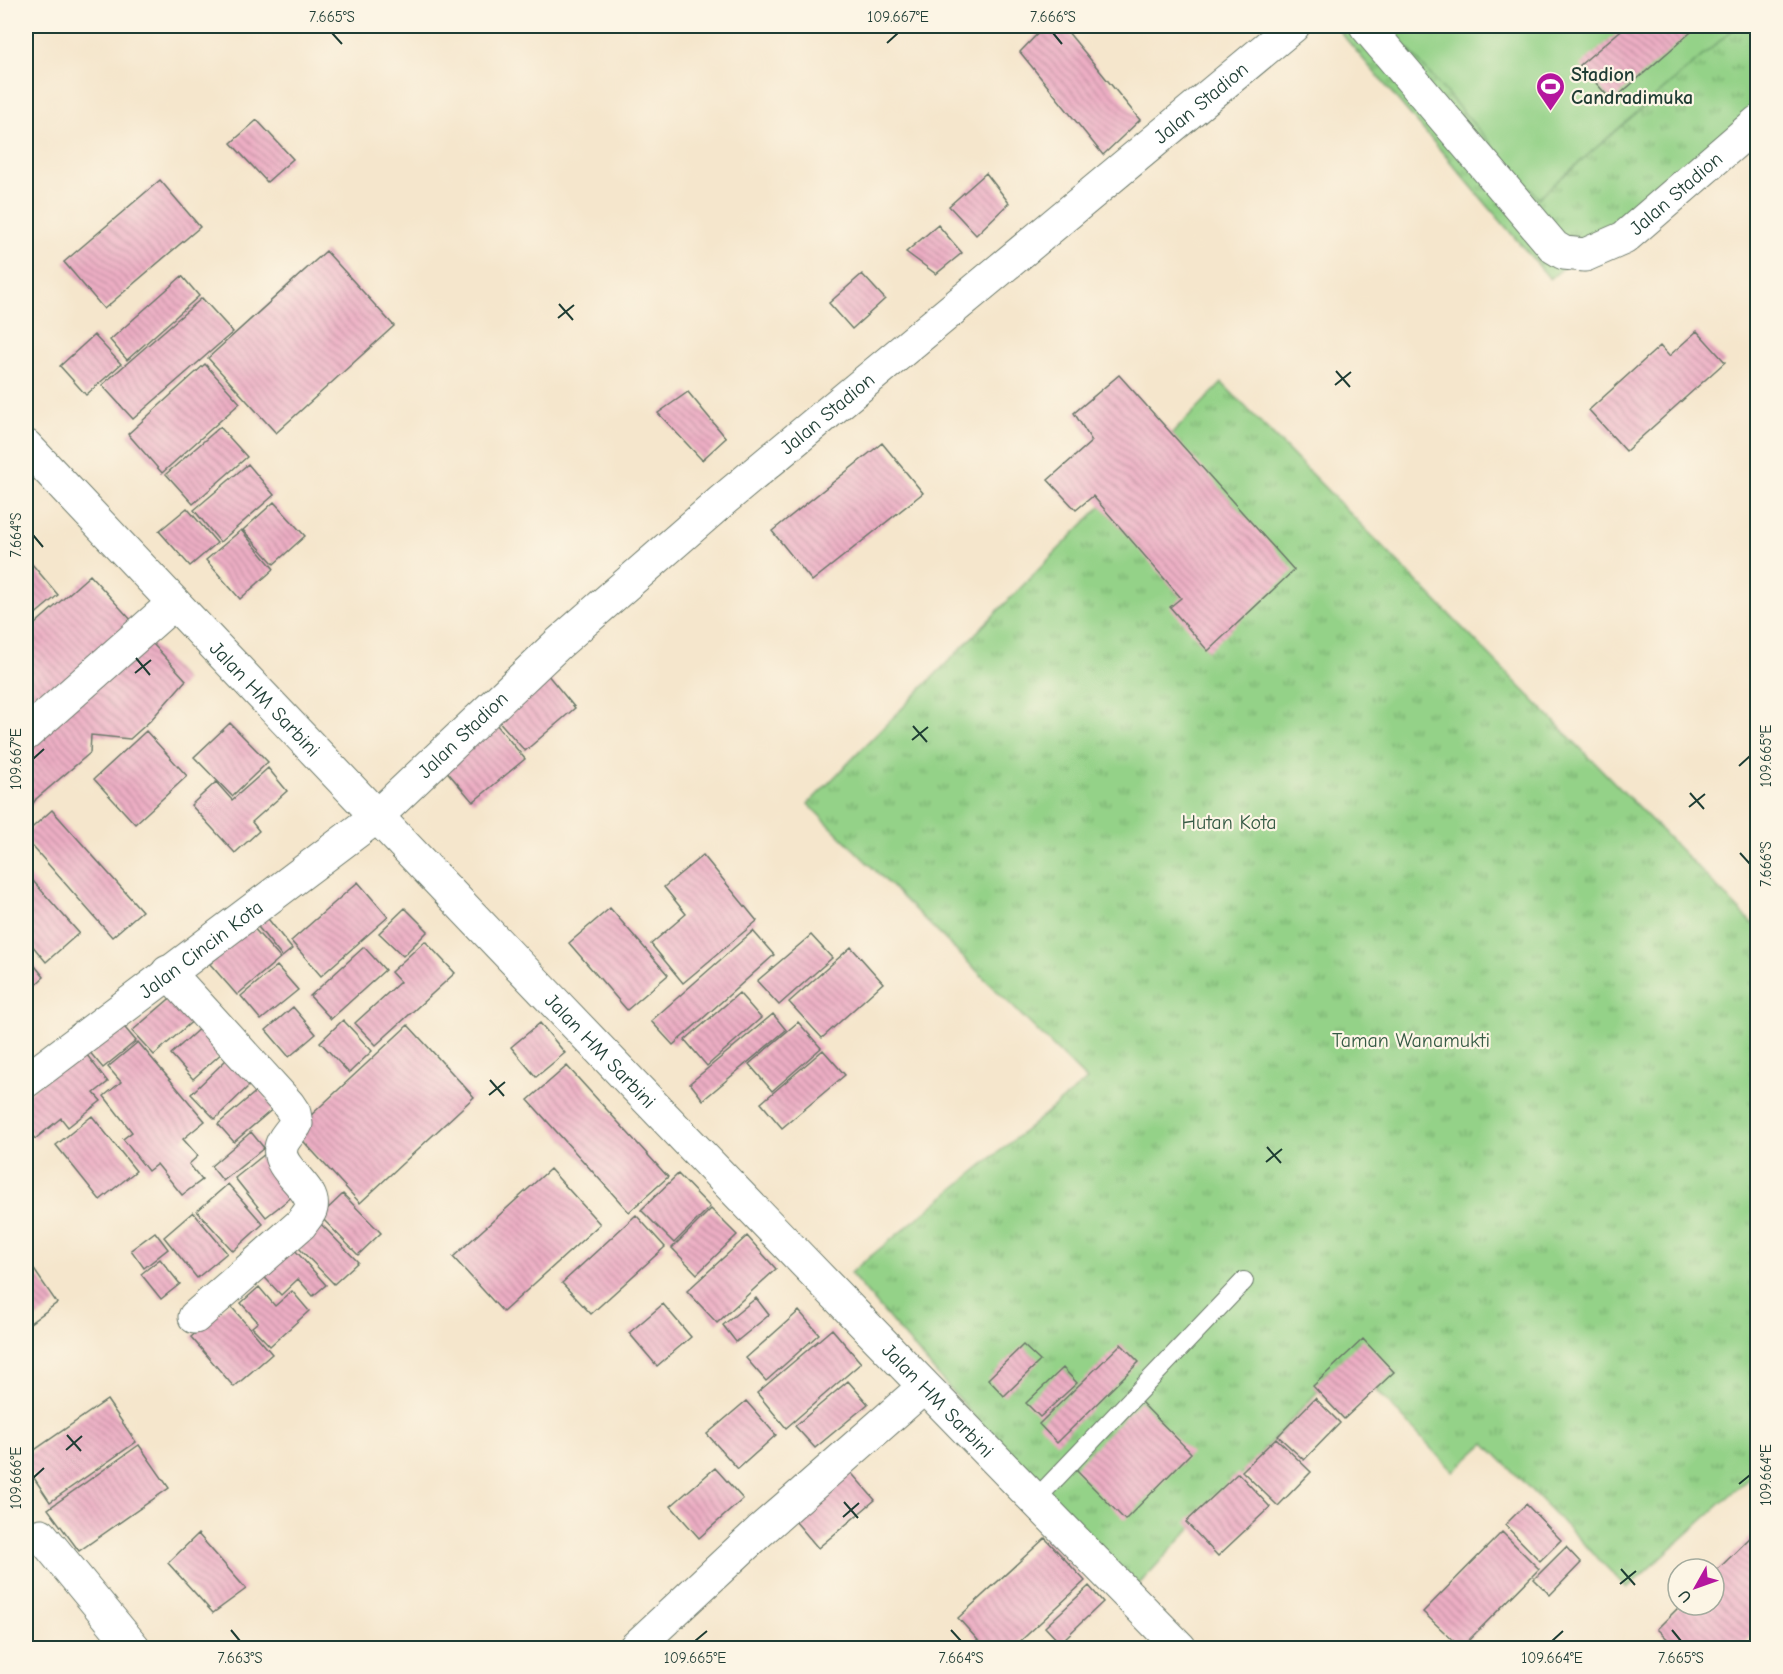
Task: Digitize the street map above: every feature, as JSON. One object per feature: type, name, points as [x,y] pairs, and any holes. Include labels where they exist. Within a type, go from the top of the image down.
[{"type":"street","name":"Jalan Stadion","points":[[376,817],[558,644],[723,500],[1293,26]]},
{"type":"street","name":"Jalan Stadion","points":[[1366,26],[1554,247],[1564,254],[1585,255],[1624,238],[1758,122]]},
{"type":"street","name":"Jalan HM Sarbini","points":[[26,446],[376,817],[924,1387],[1180,1648]]},
{"type":"street","points":[[26,734],[174,603]]},
{"type":"street","name":"Jalan Cincin Kota","points":[[26,1081],[376,817]]},
{"type":"street","points":[[168,972],[294,1113],[296,1124],[281,1146],[282,1161],[305,1190],[312,1206],[301,1224],[195,1317]]},
{"type":"street","points":[[635,1648],[760,1531],[924,1387]]},
{"type":"street","points":[[41,1535],[134,1648]]},
{"type":"lane","points":[[1035,1500],[1244,1281]]},
{"type":"green space","name":"Stadion Candradimuka","points":[[1335,26],[1757,26],[1757,108],[1550,279]]},
{"type":"green space","name":"Stadion Candradimuka","points":[[1388,26],[1737,26],[1538,198]]},
{"type":"green space","name":"Taman Wanamukti","points":[[1222,383],[1757,928],[1757,1471],[1627,1588],[1485,1443],[1453,1472],[1348,1359],[1128,1596],[850,1273],[1087,1080],[808,804]]},
{"type":"building","points":[[1045,26],[1063,26],[1140,120],[1103,155],[1020,52]]},
{"type":"building","points":[[1626,26],[1698,26],[1612,101],[1580,65]]},
{"type":"building","points":[[257,120],[293,159],[267,182],[231,143]]},
{"type":"building","points":[[986,173],[1009,203],[976,235],[949,206]]},
{"type":"building","points":[[160,180],[200,227],[104,309],[64,262]]},
{"type":"building","points":[[938,225],[962,253],[936,274],[906,252]]},
{"type":"building","points":[[326,251],[394,326],[276,433],[208,358]]},
{"type":"building","points":[[862,274],[885,299],[852,329],[829,303]]},
{"type":"building","points":[[182,276],[199,296],[127,360],[110,340]]},
{"type":"building","points":[[202,298],[233,332],[133,419],[102,385]]},
{"type":"building","points":[[1697,331],[1725,362],[1626,451],[1589,410],[1660,346],[1669,356]]},
{"type":"building","points":[[94,335],[121,364],[86,395],[60,366]]},
{"type":"building","points":[[205,364],[240,403],[162,473],[128,434]]},
{"type":"building","points":[[1119,375],[1294,570],[1208,651],[1170,607],[1181,598],[1093,496],[1076,510],[1048,480],[1092,441],[1074,413]]},
{"type":"building","points":[[688,392],[726,438],[702,460],[658,413]]},
{"type":"building","points":[[220,427],[247,457],[193,504],[166,474]]},
{"type":"building","points":[[882,443],[923,493],[812,581],[772,531]]},
{"type":"building","points":[[248,464],[274,495],[220,542],[194,510]]},
{"type":"building","points":[[274,502],[305,536],[274,564],[243,530]]},
{"type":"building","points":[[187,508],[217,543],[190,566],[159,531]]},
{"type":"building","points":[[241,530],[274,569],[240,599],[206,560]]},
{"type":"building","points":[[26,557],[58,595],[26,622]]},
{"type":"building","points":[[90,575],[186,680],[150,721],[130,739],[91,735],[90,753],[36,799],[26,814],[26,632]]},
{"type":"building","points":[[547,674],[575,708],[525,751],[496,718]]},
{"type":"building","points":[[230,723],[268,762],[232,796],[194,757]]},
{"type":"building","points":[[496,724],[525,759],[473,802],[444,768]]},
{"type":"building","points":[[146,731],[187,776],[135,824],[94,779]]},
{"type":"building","points":[[268,768],[287,791],[252,822],[259,831],[235,853],[191,805],[216,782],[232,800]]},
{"type":"building","points":[[52,810],[142,911],[112,937],[26,839],[26,833]]},
{"type":"building","points":[[703,855],[757,921],[683,983],[651,944],[686,914],[664,887]]},
{"type":"building","points":[[26,873],[79,933],[46,962],[26,938]]},
{"type":"building","points":[[358,882],[388,917],[321,976],[291,941]]},
{"type":"building","points":[[405,908],[428,931],[403,956],[379,933]]},
{"type":"building","points":[[610,908],[668,975],[627,1010],[569,943]]},
{"type":"building","points":[[265,915],[292,949],[282,957],[255,923]]},
{"type":"building","points":[[252,926],[280,958],[237,995],[210,964]]},
{"type":"building","points":[[753,931],[774,955],[673,1045],[651,1021]]},
{"type":"building","points":[[811,935],[832,958],[779,1005],[757,981]]},
{"type":"building","points":[[425,941],[455,973],[376,1045],[355,1023],[400,982],[391,972]]},
{"type":"building","points":[[364,947],[385,970],[331,1019],[310,996]]},
{"type":"building","points":[[851,947],[883,983],[822,1038],[789,1002]]},
{"type":"building","points":[[26,955],[44,977],[26,993]]},
{"type":"building","points":[[277,966],[298,990],[261,1020],[241,996]]},
{"type":"building","points":[[739,993],[761,1018],[707,1066],[685,1040]]},
{"type":"building","points":[[175,994],[196,1018],[154,1055],[132,1031]]},
{"type":"building","points":[[293,1007],[316,1034],[289,1057],[266,1030]]},
{"type":"building","points":[[773,1014],[786,1030],[703,1100],[690,1083]]},
{"type":"building","points":[[115,1016],[136,1041],[103,1068],[83,1044]]},
{"type":"building","points":[[343,1020],[372,1051],[349,1073],[320,1042]]},
{"type":"building","points":[[798,1022],[821,1048],[772,1091],[749,1064]]},
{"type":"building","points":[[540,1023],[565,1053],[536,1077],[511,1047]]},
{"type":"building","points":[[408,1025],[474,1097],[360,1203],[294,1131]]},
{"type":"building","points":[[202,1026],[224,1051],[193,1079],[171,1054]]},
{"type":"building","points":[[138,1042],[205,1121],[183,1139],[198,1156],[189,1164],[202,1180],[182,1195],[157,1164],[148,1171],[123,1139],[132,1132],[104,1096],[121,1082],[108,1067]]},
{"type":"building","points":[[83,1050],[108,1082],[94,1093],[101,1101],[68,1127],[61,1118],[35,1139],[26,1127],[26,1095]]},
{"type":"building","points":[[823,1050],[845,1075],[782,1128],[761,1103]]},
{"type":"building","points":[[228,1058],[252,1083],[215,1119],[191,1094]]},
{"type":"building","points":[[567,1066],[668,1177],[629,1212],[528,1100]]},
{"type":"building","points":[[259,1089],[275,1107],[234,1142],[218,1124]]},
{"type":"building","points":[[92,1116],[136,1171],[100,1200],[56,1145]]},
{"type":"building","points":[[251,1132],[264,1148],[223,1181],[211,1166]]},
{"type":"building","points":[[270,1150],[302,1189],[266,1217],[235,1178]]},
{"type":"building","points":[[550,1169],[600,1224],[503,1312],[453,1257]]},
{"type":"building","points":[[678,1174],[710,1207],[674,1243],[641,1210]]},
{"type":"building","points":[[228,1184],[263,1224],[233,1251],[197,1211]]},
{"type":"building","points":[[343,1194],[381,1233],[358,1255],[320,1216]]},
{"type":"building","points":[[711,1209],[737,1235],[697,1274],[672,1248]]},
{"type":"building","points":[[193,1212],[227,1253],[197,1278],[164,1237]]},
{"type":"building","points":[[636,1215],[665,1247],[591,1314],[562,1283]]},
{"type":"building","points":[[320,1223],[358,1262],[334,1284],[296,1245]]},
{"type":"building","points":[[155,1232],[168,1249],[144,1268],[131,1250]]},
{"type":"building","points":[[747,1236],[776,1269],[717,1323],[687,1291]]},
{"type":"building","points":[[286,1240],[326,1285],[313,1296],[298,1279],[281,1295],[256,1268]]},
{"type":"building","points":[[26,1258],[57,1303],[26,1326]]},
{"type":"building","points":[[160,1259],[180,1284],[161,1299],[141,1274]]},
{"type":"building","points":[[259,1287],[275,1306],[292,1291],[309,1311],[270,1346],[252,1327],[258,1322],[241,1303]]},
{"type":"building","points":[[756,1298],[769,1315],[736,1342],[723,1325]]},
{"type":"building","points":[[229,1304],[272,1354],[234,1387],[191,1337]]},
{"type":"building","points":[[663,1304],[691,1337],[657,1366],[629,1333]]},
{"type":"building","points":[[799,1311],[819,1334],[766,1381],[746,1358]]},
{"type":"building","points":[[832,1329],[861,1363],[786,1428],[757,1393]]},
{"type":"building","points":[[1363,1339],[1394,1372],[1344,1419],[1313,1386]]},
{"type":"building","points":[[1121,1344],[1139,1362],[1057,1443],[1039,1424]]},
{"type":"building","points":[[1023,1345],[1040,1361],[1004,1396],[988,1379]]},
{"type":"building","points":[[1063,1368],[1077,1383],[1040,1417],[1026,1403]]},
{"type":"building","points":[[848,1381],[868,1404],[815,1448],[795,1426]]},
{"type":"building","points":[[1315,1398],[1340,1423],[1304,1460],[1278,1436]]},
{"type":"building","points":[[107,1400],[136,1442],[50,1502],[26,1466],[26,1456]]},
{"type":"building","points":[[746,1401],[776,1435],[738,1469],[707,1434]]},
{"type":"building","points":[[1140,1401],[1191,1453],[1125,1520],[1074,1468]]},
{"type":"building","points":[[1276,1438],[1311,1472],[1278,1506],[1242,1471]]},
{"type":"building","points":[[139,1445],[169,1488],[79,1551],[48,1509]]},
{"type":"building","points":[[715,1468],[743,1499],[699,1538],[671,1506]]},
{"type":"building","points":[[847,1468],[875,1500],[818,1548],[790,1515]]},
{"type":"building","points":[[1238,1473],[1270,1507],[1218,1556],[1186,1522]]},
{"type":"building","points":[[1526,1504],[1561,1540],[1540,1561],[1505,1525]]},
{"type":"building","points":[[1758,1530],[1758,1630],[1739,1648],[1677,1648],[1657,1629],[1669,1617],[1726,1617],[1726,1561]]},
{"type":"building","points":[[1502,1532],[1539,1569],[1461,1648],[1423,1612]]},
{"type":"building","points":[[198,1534],[246,1589],[213,1613],[168,1563]]},
{"type":"building","points":[[1045,1538],[1085,1581],[1013,1648],[985,1648],[958,1618]]},
{"type":"building","points":[[1566,1547],[1581,1563],[1550,1595],[1534,1579]]},
{"type":"building","points":[[1089,1586],[1103,1602],[1060,1643],[1045,1627]]},
{"type":"place","name":"Stadion Candradimuka","points":[[1550,112]]},
{"type":"park label","name":"Hutan Kota","points":[[1229,822]]}]
